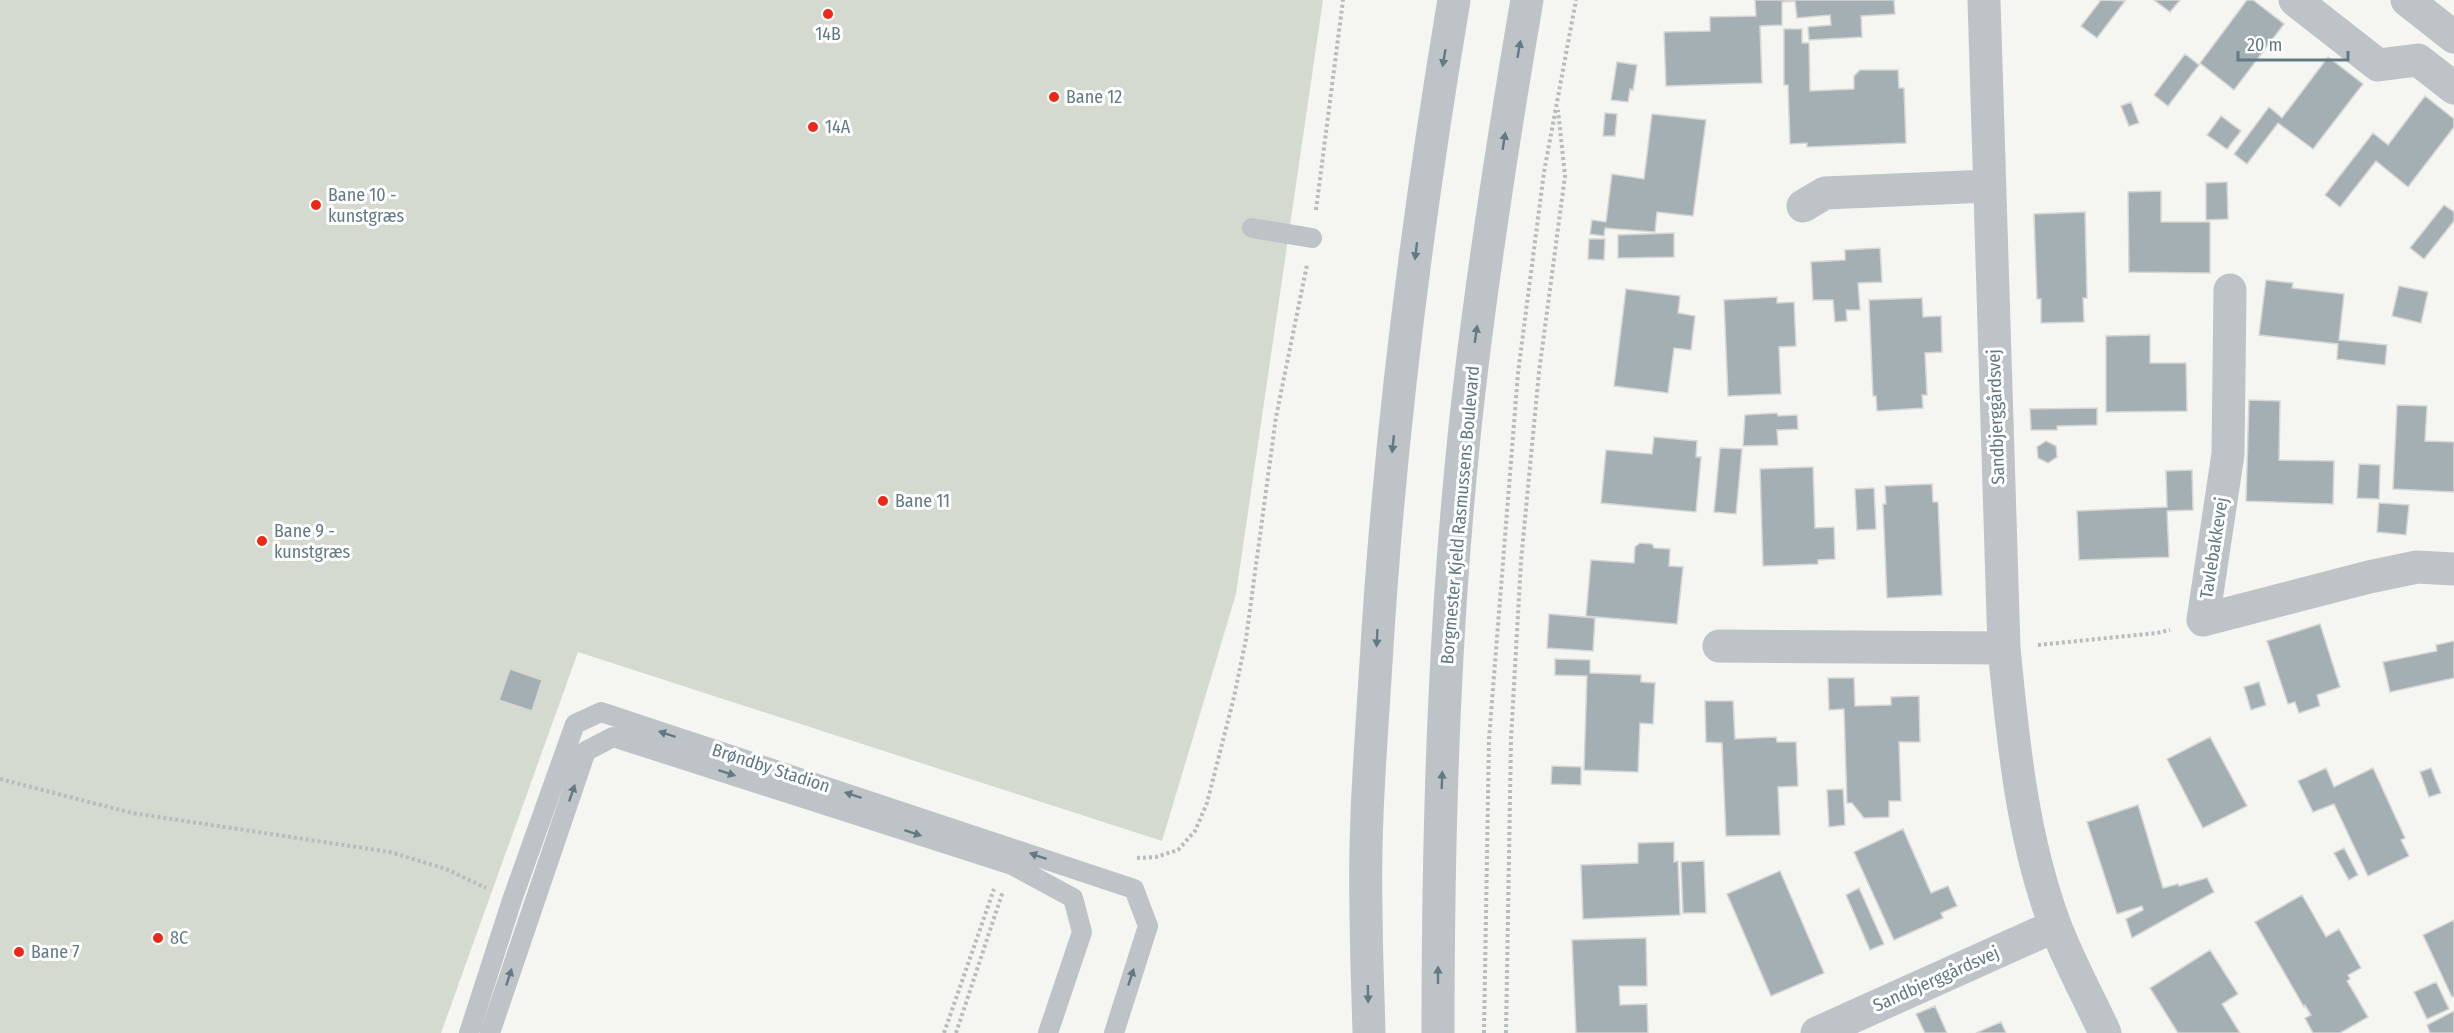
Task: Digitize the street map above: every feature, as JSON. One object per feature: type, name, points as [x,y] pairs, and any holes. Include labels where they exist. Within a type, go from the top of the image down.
[{"type":"street","points":[[1369,1033],[1365,906],[1371,736],[1382,552],[1402,360],[1423,194],[1454,0]]},
{"type":"street","name":"Borgmester Kjeld Rasmussens Boulevard","points":[[1438,1033],[1438,902],[1454,556],[1472,368],[1495,197],[1527,0]]},
{"type":"street","name":"Sandbjerggårdsvej","points":[[1984,0],[2004,648],[2014,754],[2031,846],[2055,926],[2105,1033]]},
{"type":"street","points":[[2295,0],[2378,65],[2418,60],[2454,88]]},
{"type":"street","points":[[2407,0],[2454,37]]},
{"type":"street","points":[[1803,206],[1826,193],[1988,186]]},
{"type":"street","name":"Tavlebakkevej","points":[[2230,290],[2228,454],[2203,620],[2369,577],[2417,567],[2454,569]]},
{"type":"street","points":[[1719,646],[2004,648]]},
{"type":"street","name":"Sandbjerggårdsvej","points":[[1817,1033],[2055,926]]},
{"type":"lane","points":[[1252,228],[1312,238]]},
{"type":"lane","name":"Brøndby Stadion","points":[[469,1033],[512,900],[575,724],[601,712],[1134,889],[1148,926],[1114,1033]]},
{"type":"lane","name":"Brøndby Stadion","points":[[490,1033],[586,751],[613,737],[1010,871],[1073,898],[1082,932],[1048,1033]]},
{"type":"path","points":[[1131,857],[1156,857],[1178,850],[1195,831],[1207,803],[1234,697],[1246,639],[1276,417],[1296,328],[1312,238],[1343,0]]},
{"type":"path","points":[[1484,1033],[1490,739],[1518,373],[1537,216],[1576,0]]},
{"type":"path","points":[[1506,1033],[1511,739],[1521,561],[1539,372],[1565,176],[1557,104]]},
{"type":"path","points":[[2004,648],[2157,633],[2203,620]]},
{"type":"path","points":[[0,779],[132,813],[390,852],[446,869],[512,900]]},
{"type":"path","points":[[944,1033],[993,890],[1010,871]]},
{"type":"path","points":[[956,1033],[1010,871]]},
{"type":"shaded area","points":[[0,0],[1323,0],[1236,594],[1162,841],[578,652],[441,1033],[0,1033]]},
{"type":"building","points":[[1755,0],[1894,0],[1895,14],[1861,16],[1862,37],[1809,40],[1808,27],[1831,25],[1830,15],[1797,18],[1795,1],[1782,2],[1782,25],[1760,26],[1762,83],[1666,86],[1664,32],[1710,31],[1710,17],[1756,16]]},
{"type":"building","points":[[2101,0],[2125,1],[2097,38],[2081,26]]},
{"type":"building","points":[[2154,0],[2180,0],[2170,12]]},
{"type":"building","points":[[2247,0],[2253,0],[2284,24],[2234,90],[2200,63]]},
{"type":"building","points":[[1784,29],[1802,29],[1802,43],[1809,43],[1810,91],[1854,89],[1854,76],[1860,70],[1898,70],[1899,88],[1904,88],[1906,143],[1807,147],[1807,143],[1790,144],[1788,85],[1784,85]]},
{"type":"building","points":[[2185,54],[2199,65],[2168,106],[2154,95]]},
{"type":"building","points":[[2328,57],[2363,84],[2313,149],[2278,123],[2247,164],[2234,154],[2269,107],[2282,118]]},
{"type":"building","points":[[1617,62],[1637,65],[1633,90],[1630,89],[1628,102],[1611,100]]},
{"type":"building","points":[[2425,96],[2454,119],[2454,127],[2408,187],[2376,161],[2340,207],[2325,195],[2373,133],[2388,145]]},
{"type":"building","points":[[2131,102],[2139,123],[2129,126],[2121,106]]},
{"type":"building","points":[[1605,113],[1617,114],[1615,136],[1603,136]]},
{"type":"building","points":[[1652,114],[1706,120],[1693,216],[1657,212],[1655,232],[1605,228],[1604,236],[1590,234],[1592,220],[1606,222],[1612,174],[1644,179]]},
{"type":"building","points":[[2221,116],[2241,131],[2227,149],[2207,135]]},
{"type":"building","points":[[2227,182],[2228,219],[2206,220],[2206,183]]},
{"type":"building","points":[[2161,191],[2161,222],[2210,222],[2210,273],[2129,272],[2128,192]]},
{"type":"building","points":[[2444,205],[2454,212],[2454,221],[2424,259],[2410,248]]},
{"type":"building","points":[[2085,212],[2087,298],[2083,298],[2084,322],[2041,323],[2041,299],[2037,299],[2034,214]]},
{"type":"building","points":[[1674,233],[1674,257],[1618,258],[1618,235]]},
{"type":"building","points":[[1589,239],[1605,239],[1604,260],[1588,259]]},
{"type":"building","points":[[1880,248],[1882,282],[1858,283],[1860,310],[1846,310],[1847,321],[1835,322],[1833,300],[1813,300],[1811,262],[1845,260],[1845,250]]},
{"type":"building","points":[[2266,280],[2293,283],[2292,288],[2344,294],[2339,340],[2387,345],[2385,365],[2337,359],[2338,344],[2259,335]]},
{"type":"building","points":[[2399,286],[2428,292],[2421,323],[2392,316]]},
{"type":"building","points":[[1626,289],[1680,296],[1678,313],[1695,316],[1691,350],[1674,348],[1668,393],[1614,386]]},
{"type":"building","points":[[1777,297],[1777,303],[1794,302],[1796,346],[1779,347],[1781,394],[1728,396],[1724,300]]},
{"type":"building","points":[[1922,298],[1923,317],[1941,316],[1942,352],[1925,353],[1927,395],[1922,395],[1923,408],[1877,411],[1876,396],[1873,396],[1869,300]]},
{"type":"building","points":[[2150,335],[2150,363],[2186,363],[2187,411],[2106,412],[2106,336]]},
{"type":"building","points":[[2249,400],[2280,401],[2279,460],[2334,461],[2333,504],[2246,501]]},
{"type":"building","points":[[2397,405],[2427,406],[2425,441],[2454,442],[2454,492],[2393,489]]},
{"type":"building","points":[[2097,408],[2097,425],[2057,426],[2057,430],[2031,430],[2030,409]]},
{"type":"building","points":[[1777,413],[1778,416],[1797,415],[1798,429],[1777,430],[1778,445],[1743,446],[1745,415]]},
{"type":"building","points":[[1654,437],[1697,441],[1696,457],[1701,457],[1696,512],[1601,503],[1606,450],[1652,454]]},
{"type":"building","points":[[2046,441],[2056,446],[2057,457],[2048,463],[2038,458],[2037,447]]},
{"type":"building","points":[[1720,448],[1742,449],[1736,514],[1714,512]]},
{"type":"building","points":[[2359,464],[2380,465],[2379,499],[2357,498]]},
{"type":"building","points":[[1813,467],[1815,528],[1834,527],[1835,559],[1818,560],[1818,564],[1763,566],[1760,469]]},
{"type":"building","points":[[2192,470],[2193,510],[2167,511],[2169,557],[2079,560],[2077,511],[2167,507],[2166,471]]},
{"type":"building","points":[[1932,484],[1933,502],[1938,502],[1942,595],[1887,598],[1883,504],[1886,504],[1885,486]]},
{"type":"building","points":[[1874,488],[1876,529],[1857,530],[1855,489]]},
{"type":"building","points":[[2379,503],[2409,505],[2406,535],[2377,532]]},
{"type":"building","points":[[1640,543],[1652,544],[1654,548],[1670,549],[1669,566],[1683,567],[1677,624],[1586,616],[1591,560],[1634,563],[1635,547]]},
{"type":"building","points":[[1549,614],[1595,618],[1593,651],[1547,648]]},
{"type":"building","points":[[2320,624],[2340,687],[2317,695],[2320,706],[2299,713],[2295,702],[2288,704],[2267,641]]},
{"type":"building","points":[[2454,641],[2454,678],[2390,692],[2383,662],[2437,651],[2436,645]]},
{"type":"building","points":[[1555,659],[1590,660],[1590,673],[1641,675],[1641,682],[1655,683],[1653,724],[1640,723],[1638,772],[1584,770],[1587,676],[1555,675]]},
{"type":"building","points":[[510,669],[542,680],[532,711],[499,700]]},
{"type":"building","points":[[1828,678],[1854,678],[1855,706],[1891,705],[1891,697],[1919,696],[1920,742],[1899,742],[1901,801],[1889,801],[1889,817],[1864,818],[1852,803],[1847,803],[1844,709],[1829,710]]},
{"type":"building","points":[[2259,682],[2266,705],[2251,710],[2244,687]]},
{"type":"building","points":[[1705,701],[1733,701],[1735,739],[1776,737],[1777,742],[1796,742],[1798,786],[1778,787],[1780,835],[1726,836],[1722,743],[1706,742]]},
{"type":"building","points":[[2210,737],[2247,806],[2203,828],[2167,759]]},
{"type":"building","points":[[1552,766],[1581,767],[1581,785],[1551,784]]},
{"type":"building","points":[[2326,768],[2334,787],[2373,768],[2405,838],[2401,840],[2409,856],[2368,876],[2334,804],[2313,812],[2298,781]]},
{"type":"building","points":[[2431,768],[2441,793],[2429,797],[2420,772]]},
{"type":"building","points":[[1843,789],[1845,825],[1829,827],[1827,790]]},
{"type":"building","points":[[2138,805],[2163,888],[2207,878],[2214,892],[2132,938],[2126,919],[2143,910],[2142,906],[2117,914],[2087,822]]},
{"type":"building","points":[[1903,829],[1931,893],[1948,886],[1957,906],[1941,913],[1943,918],[1894,940],[1854,852]]},
{"type":"building","points":[[1674,842],[1674,862],[1678,861],[1680,915],[1583,919],[1581,865],[1638,863],[1638,843]]},
{"type":"building","points":[[2344,848],[2358,875],[2349,880],[2334,853]]},
{"type":"building","points":[[1704,861],[1706,913],[1683,913],[1681,862]]},
{"type":"building","points":[[1780,871],[1824,973],[1771,996],[1727,894]]},
{"type":"building","points":[[1859,888],[1884,944],[1870,950],[1846,895]]},
{"type":"building","points":[[2302,895],[2326,937],[2339,929],[2361,968],[2348,975],[2350,979],[2347,981],[2368,1017],[2340,1033],[2313,1033],[2305,1018],[2311,1015],[2305,1005],[2304,1007],[2255,922]]},
{"type":"building","points":[[2454,920],[2454,996],[2452,997],[2423,935]]},
{"type":"building","points":[[1646,938],[1647,986],[1619,986],[1620,1005],[1647,1004],[1648,1033],[1576,1033],[1572,940]]},
{"type":"building","points":[[2210,950],[2238,994],[2222,1004],[2240,1033],[2178,1033],[2150,988]]},
{"type":"building","points":[[2436,982],[2449,1009],[2427,1019],[2414,992]]},
{"type":"building","points":[[1935,1006],[1947,1033],[1925,1033],[1916,1014]]},
{"type":"building","points":[[2454,1011],[2454,1033],[2430,1033],[2427,1025]]},
{"type":"building","points":[[2001,1022],[2006,1033],[1976,1033]]},
{"type":"place","name":"14B","points":[[828,14]]},
{"type":"place","name":"Bane 12","points":[[1054,97]]},
{"type":"place","name":"14A","points":[[813,127]]},
{"type":"place","name":"Bane 10 - kunstgræs","points":[[316,205]]},
{"type":"place","name":"Bane 11","points":[[883,501]]},
{"type":"place","name":"Bane 9 - kunstgræs","points":[[262,541]]},
{"type":"place","name":"8C","points":[[158,938]]},
{"type":"place","name":"Bane 7","points":[[19,952]]}]
